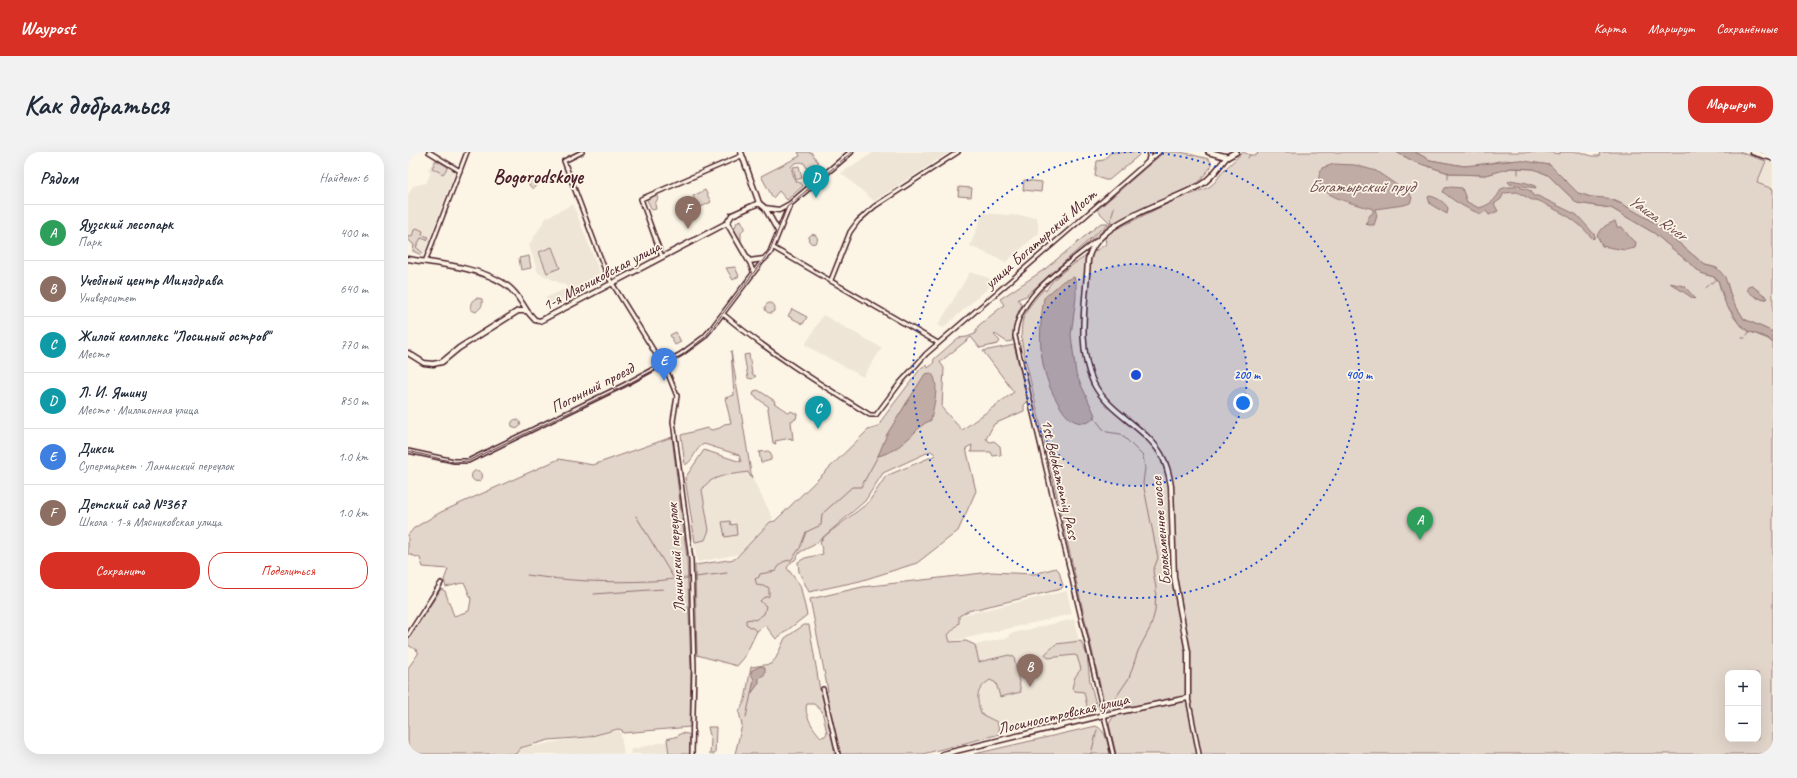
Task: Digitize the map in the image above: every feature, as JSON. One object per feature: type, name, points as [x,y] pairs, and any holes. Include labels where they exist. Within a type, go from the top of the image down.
[{"type":"main road","points":[[1209,152],[1228,154],[1236,152]]},
{"type":"main road","points":[[1753,152],[1773,158]]},
{"type":"street","points":[[429,152],[460,171]]},
{"type":"street","points":[[425,262],[467,152]]},
{"type":"street","name":"Ланинский переулок","points":[[582,152],[564,161],[607,275],[663,364],[677,396],[673,421],[691,560],[694,669],[692,754]]},
{"type":"street","points":[[765,208],[779,210],[790,204],[850,152]]},
{"type":"street","points":[[831,280],[850,232],[858,221],[875,206],[958,152]]},
{"type":"street","points":[[1147,162],[1150,152]]},
{"type":"street","name":"улица Богатырский Мост","points":[[723,314],[744,332],[870,416],[876,416],[917,362],[1159,152]]},
{"type":"street","points":[[662,257],[641,199],[741,154],[759,203],[765,208],[778,231]]},
{"type":"street","points":[[1098,240],[1110,230],[1130,218],[1203,184],[1228,154]]},
{"type":"street","points":[[753,271],[749,261],[727,223],[732,216],[759,203]]},
{"type":"street","points":[[749,261],[764,259],[770,253],[790,204]]},
{"type":"street","name":"1-я Мясниковская улица","points":[[408,353],[424,363],[433,364],[442,362],[459,348],[518,310],[527,310],[535,320],[540,321],[727,223]]},
{"type":"street","name":"Белокаменное шоссе","points":[[1098,240],[1091,250],[1088,260],[1084,330],[1088,367],[1094,383],[1103,396],[1149,439],[1165,462],[1171,486],[1174,577],[1188,652],[1188,698],[1199,754]]},
{"type":"street","name":"1st Belokamenniy Pass","points":[[1098,240],[1034,294],[1016,325],[1015,336],[1113,754]]},
{"type":"street","points":[[772,247],[938,343]]},
{"type":"street","points":[[408,259],[463,268],[501,281],[514,291],[527,310]]},
{"type":"street","name":"Погонный проезд","points":[[408,450],[454,461],[468,460],[606,394],[663,364],[681,354],[704,337],[723,314],[753,271],[764,259]]},
{"type":"street","points":[[408,356],[414,356]]},
{"type":"street","points":[[408,635],[442,583]]},
{"type":"street","points":[[823,689],[838,754]]},
{"type":"street","name":"Лосиноостровская улица","points":[[943,754],[1104,715],[1188,698]]},
{"type":"shaded area","points":[[798,152],[811,152],[822,168],[812,177],[804,163],[799,162],[793,164],[791,167],[795,181],[801,183],[803,186],[787,200],[779,191],[773,198],[761,176],[800,156]]},
{"type":"shaded area","points":[[874,152],[950,152],[874,201],[841,173]]},
{"type":"shaded area","points":[[1111,152],[1140,152],[1138,156],[1109,180],[1095,176],[1097,161],[1104,160]]},
{"type":"shaded area","points":[[1164,152],[1181,152],[1209,159],[1211,162],[1211,167],[1197,184],[1111,224],[1097,210]]},
{"type":"shaded area","points":[[1243,152],[1250,155],[1257,155],[1258,152],[1396,152],[1415,162],[1452,174],[1486,175],[1511,168],[1534,169],[1548,175],[1577,203],[1611,208],[1654,233],[1701,273],[1714,277],[1718,280],[1723,298],[1735,319],[1748,331],[1768,339],[1773,343],[1773,754],[1116,754],[1109,724],[1113,717],[1112,711],[1105,707],[1022,344],[1021,335],[1023,320],[1028,308],[1044,289],[1046,291],[1057,277],[1073,264],[1106,244],[1105,238],[1112,231],[1189,193],[1190,195],[1209,187],[1224,170]]},
{"type":"shaded area","points":[[1415,152],[1548,152],[1560,154],[1560,152],[1580,152],[1592,156],[1599,156],[1600,152],[1739,152],[1766,161],[1757,183],[1773,189],[1773,332],[1744,319],[1732,300],[1727,283],[1714,267],[1705,265],[1655,223],[1624,205],[1614,200],[1591,197],[1578,193],[1550,165],[1504,160],[1476,166],[1464,166],[1430,160]],"holes":[[[1751,285],[1767,299],[1757,298]]]},
{"type":"shaded area","points":[[434,159],[455,172],[424,254],[411,252],[413,246],[408,242],[408,195],[413,186],[426,183],[431,172],[428,170]]},
{"type":"shaded area","points":[[436,160],[448,167],[443,174],[432,168]]},
{"type":"shaded area","points":[[1766,161],[1773,163],[1773,189],[1757,183]]},
{"type":"shaded area","points":[[799,166],[802,178],[796,180],[793,167]]},
{"type":"shaded area","points":[[533,176],[539,181],[533,189],[527,183]]},
{"type":"shaded area","points":[[1024,180],[1042,182],[1041,192],[1023,190]]},
{"type":"shaded area","points":[[959,187],[972,188],[971,197],[958,196]]},
{"type":"shaded area","points":[[705,190],[711,202],[699,208],[693,196]]},
{"type":"shaded area","points":[[656,194],[658,198],[655,204],[656,209],[652,210],[646,198]]},
{"type":"shaded area","points":[[573,204],[600,273],[594,276],[597,283],[549,305],[545,298],[569,287],[538,273],[529,245],[546,218]]},
{"type":"shaded area","points":[[983,213],[1037,217],[1039,233],[1006,262],[970,246]]},
{"type":"shaded area","points":[[741,220],[745,228],[741,232],[741,242],[734,230],[737,222]]},
{"type":"shaded area","points":[[1101,223],[1108,223],[1026,296],[1018,299],[1022,305],[1016,318],[1012,341],[1007,342],[995,334],[994,335],[1000,341],[998,344],[980,348],[971,337],[940,362],[944,368],[942,408],[962,430],[1014,392],[983,351],[1014,345],[1028,401],[1024,405],[1024,411],[994,424],[986,439],[990,442],[994,441],[1000,446],[1001,455],[993,456],[991,452],[971,452],[972,445],[966,448],[976,491],[958,531],[917,563],[860,581],[809,592],[799,572],[798,562],[805,558],[823,554],[820,542],[826,535],[868,503],[886,476],[936,455],[931,451],[883,473],[865,501],[814,545],[800,552],[787,568],[800,585],[807,615],[776,639],[765,625],[757,631],[744,658],[737,666],[697,655],[695,565],[735,559],[770,522],[775,521],[868,430],[878,427],[883,418],[921,368],[926,365],[928,368],[933,364],[934,359],[958,338],[975,334],[978,326],[1004,305],[1000,299],[1045,269]],"holes":[[[908,400],[931,420],[917,428],[899,445],[878,456]]]},
{"type":"shaded area","points":[[417,228],[423,231],[422,235],[429,237],[427,240],[421,238],[416,247],[423,253],[421,255],[413,251],[414,245],[408,239],[408,235],[412,237],[414,230]]},
{"type":"shaded area","points":[[813,234],[818,239],[813,244],[808,239]]},
{"type":"shaded area","points":[[552,247],[560,268],[547,273],[539,252]]},
{"type":"shaded area","points":[[529,256],[531,268],[521,270],[519,258]]},
{"type":"shaded area","points":[[735,267],[739,276],[733,280],[726,268]]},
{"type":"shaded area","points":[[970,272],[989,278],[994,283],[943,328],[938,325]]},
{"type":"shaded area","points":[[477,298],[482,299],[482,304],[476,312],[471,310],[471,302]]},
{"type":"shaded area","points":[[770,303],[775,308],[770,313],[765,308]]},
{"type":"shaded area","points":[[792,309],[807,317],[803,324],[788,316]]},
{"type":"shaded area","points":[[823,315],[882,348],[863,377],[805,345]]},
{"type":"shaded area","points":[[676,332],[681,342],[675,345],[670,335]]},
{"type":"shaded area","points":[[731,351],[752,479],[748,472],[722,476],[706,485],[702,490],[709,530],[705,540],[695,542],[685,478],[704,450],[741,462],[739,455],[704,444],[698,448],[690,461],[685,465],[681,435],[707,428],[712,430],[720,428],[724,424],[731,423],[725,398],[734,395]]},
{"type":"shaded area","points":[[749,354],[752,374],[756,376],[752,379],[748,378],[744,355]]},
{"type":"shaded area","points":[[758,390],[775,401],[774,403],[789,413],[791,411],[797,414],[796,419],[791,421],[792,441],[791,438],[775,441],[776,444],[773,443],[768,409],[769,407],[753,395],[754,391]]},
{"type":"shaded area","points":[[516,419],[521,424],[516,429],[511,424]]},
{"type":"shaded area","points":[[672,437],[687,559],[691,669],[690,727],[623,733],[622,730],[618,729],[588,737],[549,740],[520,748],[516,754],[408,754],[408,668],[418,654],[418,651],[408,645],[408,639],[441,589],[445,591],[454,616],[469,611],[471,599],[465,584],[462,583],[446,587],[444,580],[448,569],[423,567],[420,558],[408,554],[408,535],[414,528],[441,512],[559,459],[593,465]]},
{"type":"shaded area","points":[[704,450],[742,463],[749,472],[773,518],[740,554],[697,562],[685,478]]},
{"type":"shaded area","points":[[768,451],[771,453],[771,460],[761,463],[759,452]]},
{"type":"shaded area","points":[[475,471],[479,471],[481,472],[481,480],[475,481],[472,478],[472,474]]},
{"type":"shaded area","points":[[730,521],[731,525],[736,524],[737,535],[725,537],[722,522]]},
{"type":"shaded area","points":[[1056,568],[1059,571],[1063,586],[1061,589],[968,611],[959,616],[959,623],[948,635],[950,642],[966,641],[975,645],[979,662],[1009,655],[1014,657],[1021,692],[1000,697],[996,683],[990,680],[981,688],[978,695],[978,703],[981,714],[997,722],[1000,734],[923,754],[735,754],[742,725],[739,712],[745,700],[751,667],[771,664],[776,658],[785,638],[804,625],[809,625],[820,690],[824,693],[828,691],[810,599],[862,587],[991,572],[1034,574]],"holes":[[[807,704],[814,704],[822,711],[827,733],[825,736],[821,737],[818,734],[808,717],[806,708]]]},
{"type":"shaded area","points":[[1067,591],[1072,614],[848,665],[845,642]]},
{"type":"shaded area","points":[[1074,619],[1095,711],[983,737],[966,664],[979,661],[975,645],[1010,637],[1009,634]]},
{"type":"shaded area","points":[[1081,641],[1087,655],[1090,682],[1097,708],[1092,713],[1077,716],[1079,713],[1088,711],[1084,692],[1075,691],[1072,688],[1075,677],[1081,669],[1077,656],[1074,655],[1048,658],[1045,654],[1056,644]]},
{"type":"shaded area","points":[[1096,726],[1100,728],[1104,734],[1110,754],[974,754]]},
{"type":"shaded area","points":[[708,727],[716,727],[715,754],[710,754],[711,740]]},
{"type":"shaded area","points":[[620,730],[624,754],[519,754],[518,749]]},
{"type":"shaded area","points":[[681,733],[688,734],[690,736],[690,754],[669,754],[667,739],[678,736]]},
{"type":"shaded area","points":[[667,741],[669,754],[631,754],[630,750]]},
{"type":"water","points":[[1396,152],[1415,152],[1430,160],[1464,166],[1518,160],[1550,165],[1578,193],[1591,197],[1607,198],[1624,205],[1655,223],[1705,265],[1717,268],[1725,277],[1732,300],[1744,319],[1773,332],[1773,343],[1768,338],[1748,331],[1738,323],[1726,305],[1718,280],[1714,277],[1701,273],[1654,233],[1611,208],[1577,203],[1548,175],[1534,169],[1511,168],[1486,175],[1452,174],[1415,162]]},
{"type":"water","name":"Богатырский пруд","points":[[1334,164],[1355,165],[1376,171],[1410,194],[1412,198],[1410,203],[1375,209],[1377,216],[1374,225],[1368,225],[1366,223],[1370,215],[1373,213],[1373,209],[1334,197],[1326,192],[1321,185],[1319,178],[1322,168]]},
{"type":"water","points":[[1510,180],[1527,183],[1535,186],[1536,188],[1510,184],[1508,182]]},
{"type":"water","points":[[1512,187],[1531,191],[1533,196],[1538,196],[1577,215],[1595,237],[1593,239],[1579,225],[1564,214],[1540,201],[1532,200],[1517,192],[1504,193],[1501,199],[1494,204],[1498,211],[1489,215],[1486,211],[1481,214],[1466,207],[1443,192],[1445,188],[1462,188],[1467,202],[1479,208],[1493,201],[1501,189]]},
{"type":"water","points":[[1430,196],[1445,204],[1448,208],[1447,214],[1430,204],[1428,197]]},
{"type":"water","points":[[1615,221],[1617,227],[1622,227],[1632,240],[1636,242],[1635,248],[1625,250],[1602,246],[1597,235],[1605,226]]},
{"type":"water","points":[[1074,277],[1076,283],[1076,298],[1071,335],[1076,374],[1095,415],[1092,420],[1086,423],[1077,422],[1071,419],[1060,406],[1051,390],[1043,365],[1041,352],[1041,325],[1044,298],[1063,281]]},
{"type":"water","points":[[1670,283],[1684,286],[1695,298],[1694,299]]},
{"type":"water","points":[[1751,285],[1768,298],[1756,297],[1752,294],[1747,290],[1748,286]]},
{"type":"water","points":[[931,373],[936,382],[936,389],[931,420],[921,426],[898,447],[878,456],[887,434],[925,374]]},
{"type":"water","points":[[761,666],[765,668],[765,674],[759,678],[759,683],[751,694],[754,679],[751,674],[752,670]]},
{"type":"waterway","points":[[1518,168],[1518,174]]},
{"type":"waterway","points":[[1448,172],[1448,179]]},
{"type":"waterway","points":[[1075,254],[1110,224],[1114,207]]},
{"type":"waterway","points":[[1711,284],[1717,279]]},
{"type":"waterway","points":[[1706,288],[1709,285]]},
{"type":"waterway","points":[[1747,335],[1750,331]]},
{"type":"waterway","points":[[1093,416],[1103,429],[1107,432],[1121,434],[1143,456],[1145,468],[1143,483],[1158,558],[1153,571],[1156,588],[1155,611],[1151,626],[1138,651],[1129,678],[1108,709]]},
{"type":"waterway","points":[[757,631],[746,624],[746,620],[755,620],[764,614],[766,606],[760,601],[769,596],[769,589],[768,587],[757,585],[755,579],[759,577],[760,574],[776,571],[782,562],[791,560],[800,548],[806,532],[821,525],[822,514],[852,487],[861,487],[878,456]]},
{"type":"waterway","points":[[636,516],[673,577]]},
{"type":"waterway","points":[[695,577],[727,573]]},
{"type":"waterway","points":[[527,575],[604,582],[635,582],[688,578]]},
{"type":"waterway","points":[[594,594],[663,589]]},
{"type":"waterway","points":[[746,717],[751,694]]},
{"type":"waterway","points":[[1091,754],[1097,730]]},
{"type":"tram line","points":[[408,451],[454,462],[468,461],[624,386],[682,355],[705,337],[770,251],[787,207],[852,152]]},
{"type":"tram line","points":[[1763,152],[1773,155]]},
{"type":"place","name":"Л. И. Яшину","points":[[816,198]]},
{"type":"place","name":"Детский сад №367","points":[[688,229]]},
{"type":"place","name":"Дикси","points":[[664,381]]},
{"type":"place","name":"Жилой комплекс \"Лосиный остров\"","points":[[818,429]]},
{"type":"place","name":"Яузский лесопарк","points":[[1420,540]]},
{"type":"place","name":"Учебный центр Минздрава","points":[[1030,687]]},
{"type":"district","name":"Bogorodskoye","points":[[538,176]]},
{"type":"water label","name":"Yauza River","points":[[1658,217]]}]
